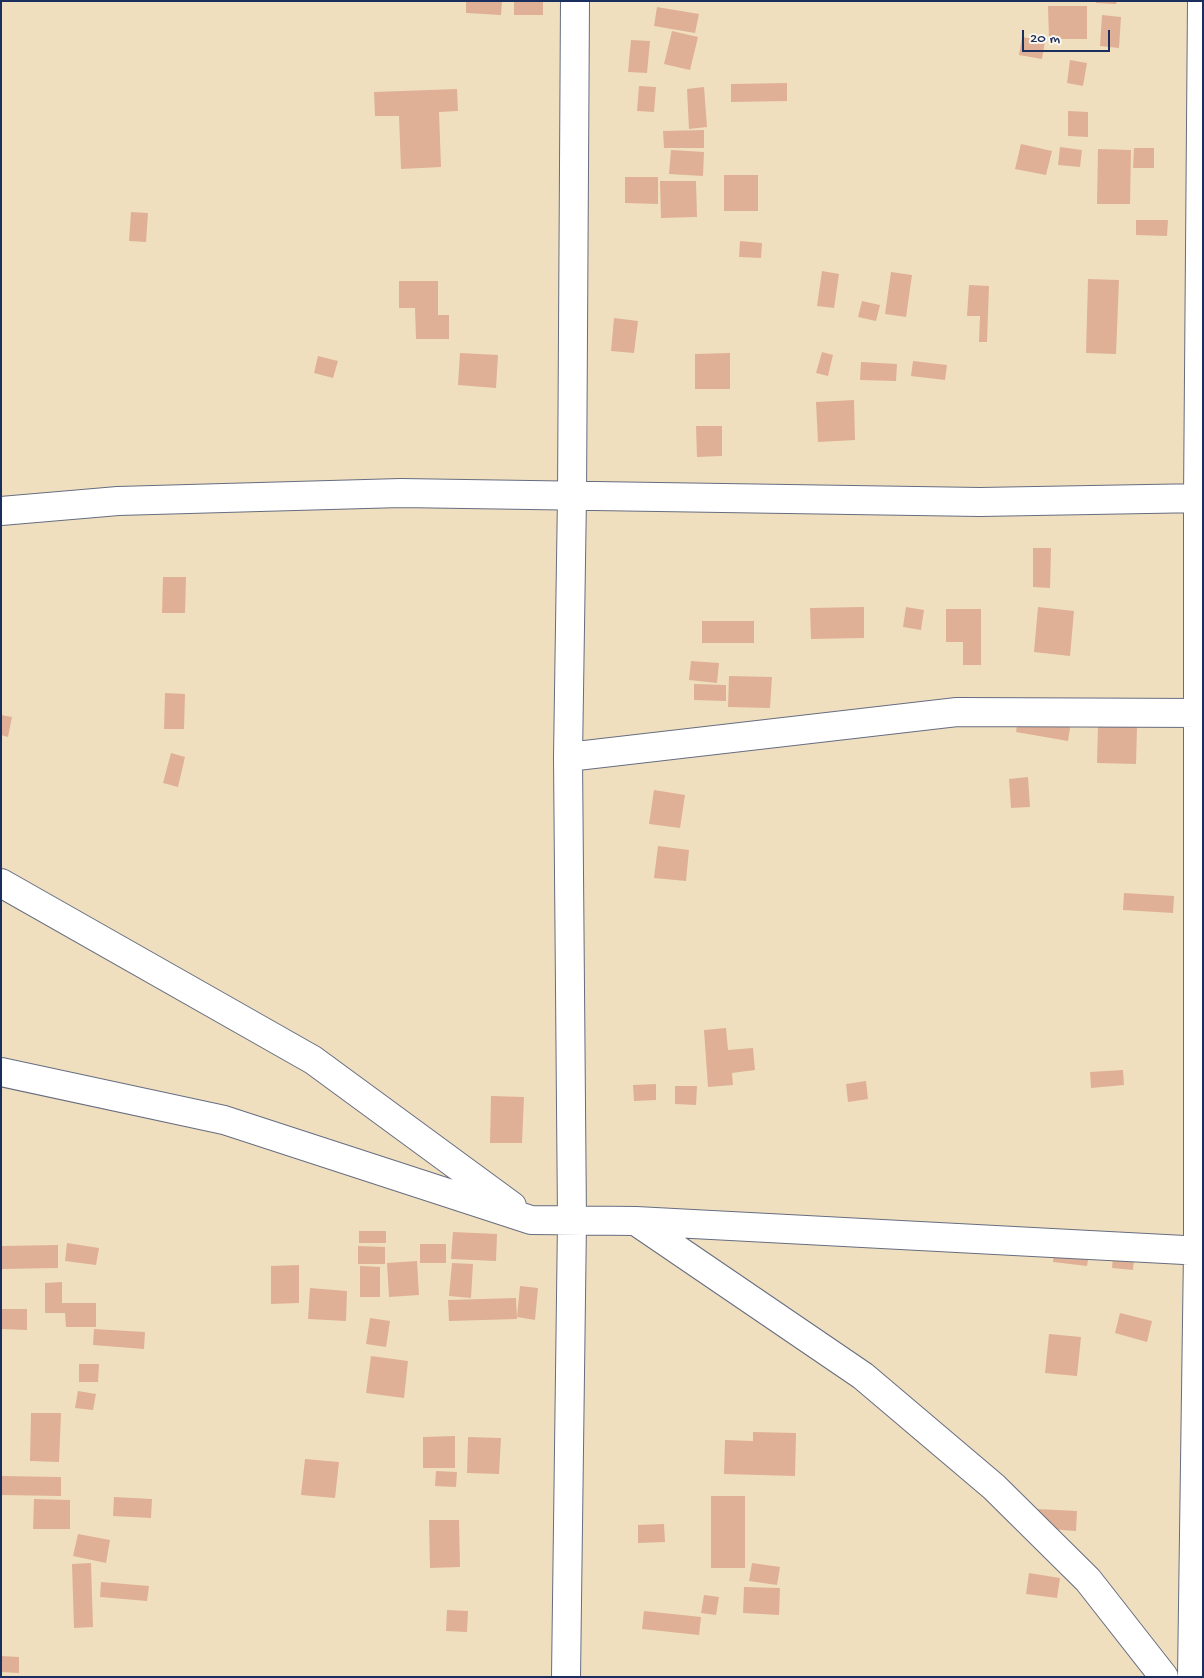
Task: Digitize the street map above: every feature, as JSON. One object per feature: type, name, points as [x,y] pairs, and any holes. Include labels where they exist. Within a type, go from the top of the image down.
[{"type":"street","points":[[566,1677],[572,1221],[568,756],[572,496],[575,1]]},
{"type":"street","points":[[1192,1677],[1200,1251],[1202,1]]},
{"type":"street","points":[[1,511],[118,501],[382,494],[980,502],[1201,498]]},
{"type":"street","points":[[568,756],[957,712],[1200,713]]},
{"type":"street","points":[[1,883],[313,1060],[531,1220]]},
{"type":"street","points":[[1,1072],[224,1120],[531,1220],[636,1221],[1200,1251]]},
{"type":"street","points":[[636,1221],[862,1376],[994,1487],[1088,1580],[1164,1677]]},
{"type":"building","points":[[466,1],[502,1],[501,15],[466,13]]},
{"type":"building","points":[[514,1],[543,1],[543,15],[514,15]]},
{"type":"building","points":[[1096,1],[1117,1],[1116,4],[1096,3]]},
{"type":"building","points":[[1048,6],[1087,6],[1087,39],[1049,39]]},
{"type":"building","points":[[657,7],[699,14],[695,33],[654,26]]},
{"type":"building","points":[[1102,15],[1121,17],[1119,48],[1100,46]]},
{"type":"building","points":[[672,31],[698,37],[690,70],[664,64]]},
{"type":"building","points":[[1022,37],[1045,41],[1042,59],[1019,55]]},
{"type":"building","points":[[631,40],[650,41],[647,73],[628,72]]},
{"type":"building","points":[[1070,60],[1087,63],[1083,86],[1067,83]]},
{"type":"building","points":[[787,83],[787,101],[731,102],[731,84]]},
{"type":"building","points":[[639,86],[656,87],[654,112],[637,111]]},
{"type":"building","points":[[704,87],[707,127],[689,129],[687,89]]},
{"type":"building","points":[[457,89],[458,111],[439,112],[441,167],[401,169],[399,116],[375,116],[374,92]]},
{"type":"building","points":[[1068,111],[1088,112],[1088,137],[1068,136]]},
{"type":"building","points":[[704,130],[704,148],[664,148],[663,131]]},
{"type":"building","points":[[1021,144],[1052,151],[1046,175],[1015,169]]},
{"type":"building","points":[[1060,147],[1082,150],[1080,167],[1058,165]]},
{"type":"building","points":[[1134,148],[1154,148],[1154,168],[1133,168]]},
{"type":"building","points":[[1098,149],[1131,150],[1130,204],[1097,204]]},
{"type":"building","points":[[671,150],[704,152],[703,176],[669,174]]},
{"type":"building","points":[[724,175],[758,175],[758,211],[724,211]]},
{"type":"building","points":[[625,177],[658,177],[658,204],[625,203]]},
{"type":"building","points":[[660,181],[696,181],[697,217],[661,218]]},
{"type":"building","points":[[131,212],[148,213],[146,242],[129,241]]},
{"type":"building","points":[[1136,220],[1168,220],[1167,236],[1136,235]]},
{"type":"building","points":[[740,241],[762,243],[761,258],[739,257]]},
{"type":"building","points":[[822,271],[839,274],[834,308],[817,306]]},
{"type":"building","points":[[891,272],[912,275],[906,317],[885,314]]},
{"type":"building","points":[[1088,279],[1119,280],[1116,354],[1086,353]]},
{"type":"building","points":[[399,281],[438,281],[438,315],[449,315],[449,339],[416,339],[415,308],[399,308]]},
{"type":"building","points":[[969,285],[989,286],[987,342],[979,342],[980,316],[967,316]]},
{"type":"building","points":[[862,301],[880,305],[876,321],[858,317]]},
{"type":"building","points":[[614,318],[638,321],[634,353],[611,351]]},
{"type":"building","points":[[822,352],[833,355],[828,376],[816,373]]},
{"type":"building","points":[[460,353],[498,355],[496,388],[458,385]]},
{"type":"building","points":[[730,353],[730,389],[695,389],[695,354]]},
{"type":"building","points":[[318,356],[338,361],[333,378],[314,373]]},
{"type":"building","points":[[913,361],[947,365],[945,380],[911,376]]},
{"type":"building","points":[[861,362],[897,364],[896,381],[860,380]]},
{"type":"building","points":[[854,400],[855,440],[818,442],[816,402]]},
{"type":"building","points":[[696,426],[722,426],[722,456],[697,457]]},
{"type":"building","points":[[1033,548],[1051,548],[1050,588],[1033,587]]},
{"type":"building","points":[[163,577],[186,577],[185,613],[162,613]]},
{"type":"building","points":[[864,607],[864,638],[811,639],[810,608]]},
{"type":"building","points":[[906,607],[924,610],[921,630],[903,627]]},
{"type":"building","points":[[1038,607],[1074,611],[1070,656],[1034,652]]},
{"type":"building","points":[[946,609],[981,609],[981,665],[963,665],[963,642],[946,642]]},
{"type":"building","points":[[702,621],[754,621],[754,643],[702,643]]},
{"type":"building","points":[[691,661],[719,663],[717,683],[689,680]]},
{"type":"building","points":[[729,676],[772,677],[770,708],[728,707]]},
{"type":"building","points":[[694,684],[726,685],[726,701],[694,700]]},
{"type":"building","points":[[165,693],[185,694],[184,729],[164,729]]},
{"type":"building","points":[[1019,712],[1071,722],[1068,741],[1016,732]]},
{"type":"building","points":[[1,715],[12,717],[8,737],[1,735]]},
{"type":"building","points":[[1098,726],[1137,727],[1136,764],[1097,763]]},
{"type":"building","points":[[171,753],[185,757],[178,787],[163,783]]},
{"type":"building","points":[[1028,777],[1030,807],[1011,808],[1009,779]]},
{"type":"building","points":[[654,790],[685,795],[680,828],[649,824]]},
{"type":"building","points":[[658,846],[689,850],[686,881],[654,878]]},
{"type":"building","points":[[1124,893],[1174,896],[1173,913],[1123,910]]},
{"type":"building","points":[[726,1028],[728,1050],[753,1048],[755,1070],[732,1073],[733,1085],[708,1087],[704,1030]]},
{"type":"building","points":[[1123,1070],[1124,1085],[1091,1088],[1090,1072]]},
{"type":"building","points":[[866,1081],[868,1099],[848,1102],[846,1084]]},
{"type":"building","points":[[656,1084],[656,1100],[634,1101],[633,1085]]},
{"type":"building","points":[[675,1086],[697,1086],[696,1105],[675,1104]]},
{"type":"building","points":[[491,1096],[524,1097],[522,1143],[490,1143]]},
{"type":"building","points":[[359,1231],[386,1231],[386,1243],[359,1243]]},
{"type":"building","points":[[453,1232],[497,1234],[496,1261],[451,1259]]},
{"type":"building","points":[[67,1243],[99,1248],[96,1265],[65,1261]]},
{"type":"building","points":[[420,1244],[446,1244],[446,1263],[420,1263]]},
{"type":"building","points":[[1055,1244],[1090,1249],[1087,1266],[1053,1262]]},
{"type":"building","points":[[58,1245],[58,1268],[1,1269],[1,1246]]},
{"type":"building","points":[[358,1246],[385,1247],[385,1264],[358,1264]]},
{"type":"building","points":[[1114,1246],[1135,1248],[1133,1270],[1112,1268]]},
{"type":"building","points":[[417,1261],[419,1295],[389,1297],[387,1263]]},
{"type":"building","points":[[452,1263],[473,1264],[471,1298],[449,1296]]},
{"type":"building","points":[[299,1265],[299,1303],[271,1304],[271,1266]]},
{"type":"building","points":[[360,1266],[380,1267],[380,1297],[360,1297]]},
{"type":"building","points":[[62,1282],[62,1303],[96,1303],[96,1327],[66,1327],[65,1313],[45,1313],[45,1283]]},
{"type":"building","points":[[520,1286],[538,1288],[535,1320],[517,1317]]},
{"type":"building","points":[[310,1288],[347,1291],[346,1321],[308,1319]]},
{"type":"building","points":[[516,1298],[517,1319],[449,1321],[448,1300]]},
{"type":"building","points":[[1,1309],[27,1309],[27,1330],[1,1329]]},
{"type":"building","points":[[1120,1313],[1152,1321],[1147,1342],[1115,1333]]},
{"type":"building","points":[[370,1318],[390,1321],[386,1347],[366,1344]]},
{"type":"building","points":[[94,1329],[145,1332],[144,1349],[93,1345]]},
{"type":"building","points":[[1049,1334],[1081,1337],[1077,1376],[1045,1373]]},
{"type":"building","points":[[371,1356],[408,1361],[404,1398],[366,1393]]},
{"type":"building","points":[[79,1364],[99,1364],[98,1382],[79,1382]]},
{"type":"building","points":[[78,1391],[96,1394],[93,1410],[75,1408]]},
{"type":"building","points":[[31,1413],[61,1413],[59,1462],[30,1461]]},
{"type":"building","points":[[753,1432],[796,1433],[795,1476],[724,1474],[725,1440],[753,1441]]},
{"type":"building","points":[[455,1436],[455,1468],[423,1468],[423,1437]]},
{"type":"building","points":[[468,1437],[501,1438],[499,1474],[467,1473]]},
{"type":"building","points":[[305,1459],[339,1462],[335,1498],[301,1495]]},
{"type":"building","points":[[436,1471],[457,1472],[456,1487],[435,1486]]},
{"type":"building","points":[[1,1476],[61,1477],[61,1496],[1,1495]]},
{"type":"building","points":[[711,1496],[745,1496],[745,1568],[711,1568]]},
{"type":"building","points":[[114,1497],[152,1499],[151,1518],[113,1516]]},
{"type":"building","points":[[34,1499],[70,1500],[70,1529],[33,1529]]},
{"type":"building","points":[[1037,1509],[1077,1511],[1076,1531],[1036,1528]]},
{"type":"building","points":[[429,1520],[459,1520],[460,1567],[430,1568]]},
{"type":"building","points":[[664,1524],[665,1542],[638,1543],[638,1525]]},
{"type":"building","points":[[78,1534],[110,1540],[106,1563],[73,1556]]},
{"type":"building","points":[[91,1563],[93,1627],[74,1628],[72,1564]]},
{"type":"building","points":[[752,1563],[780,1567],[777,1585],[749,1581]]},
{"type":"building","points":[[1029,1573],[1060,1578],[1057,1598],[1026,1594]]},
{"type":"building","points":[[101,1582],[149,1586],[147,1601],[100,1597]]},
{"type":"building","points":[[744,1587],[780,1588],[779,1615],[743,1613]]},
{"type":"building","points":[[704,1595],[719,1597],[716,1615],[701,1613]]},
{"type":"building","points":[[447,1610],[468,1611],[467,1632],[446,1631]]},
{"type":"building","points":[[644,1611],[701,1617],[699,1635],[642,1629]]},
{"type":"building","points":[[1,1656],[19,1657],[19,1673],[1,1672]]}]
